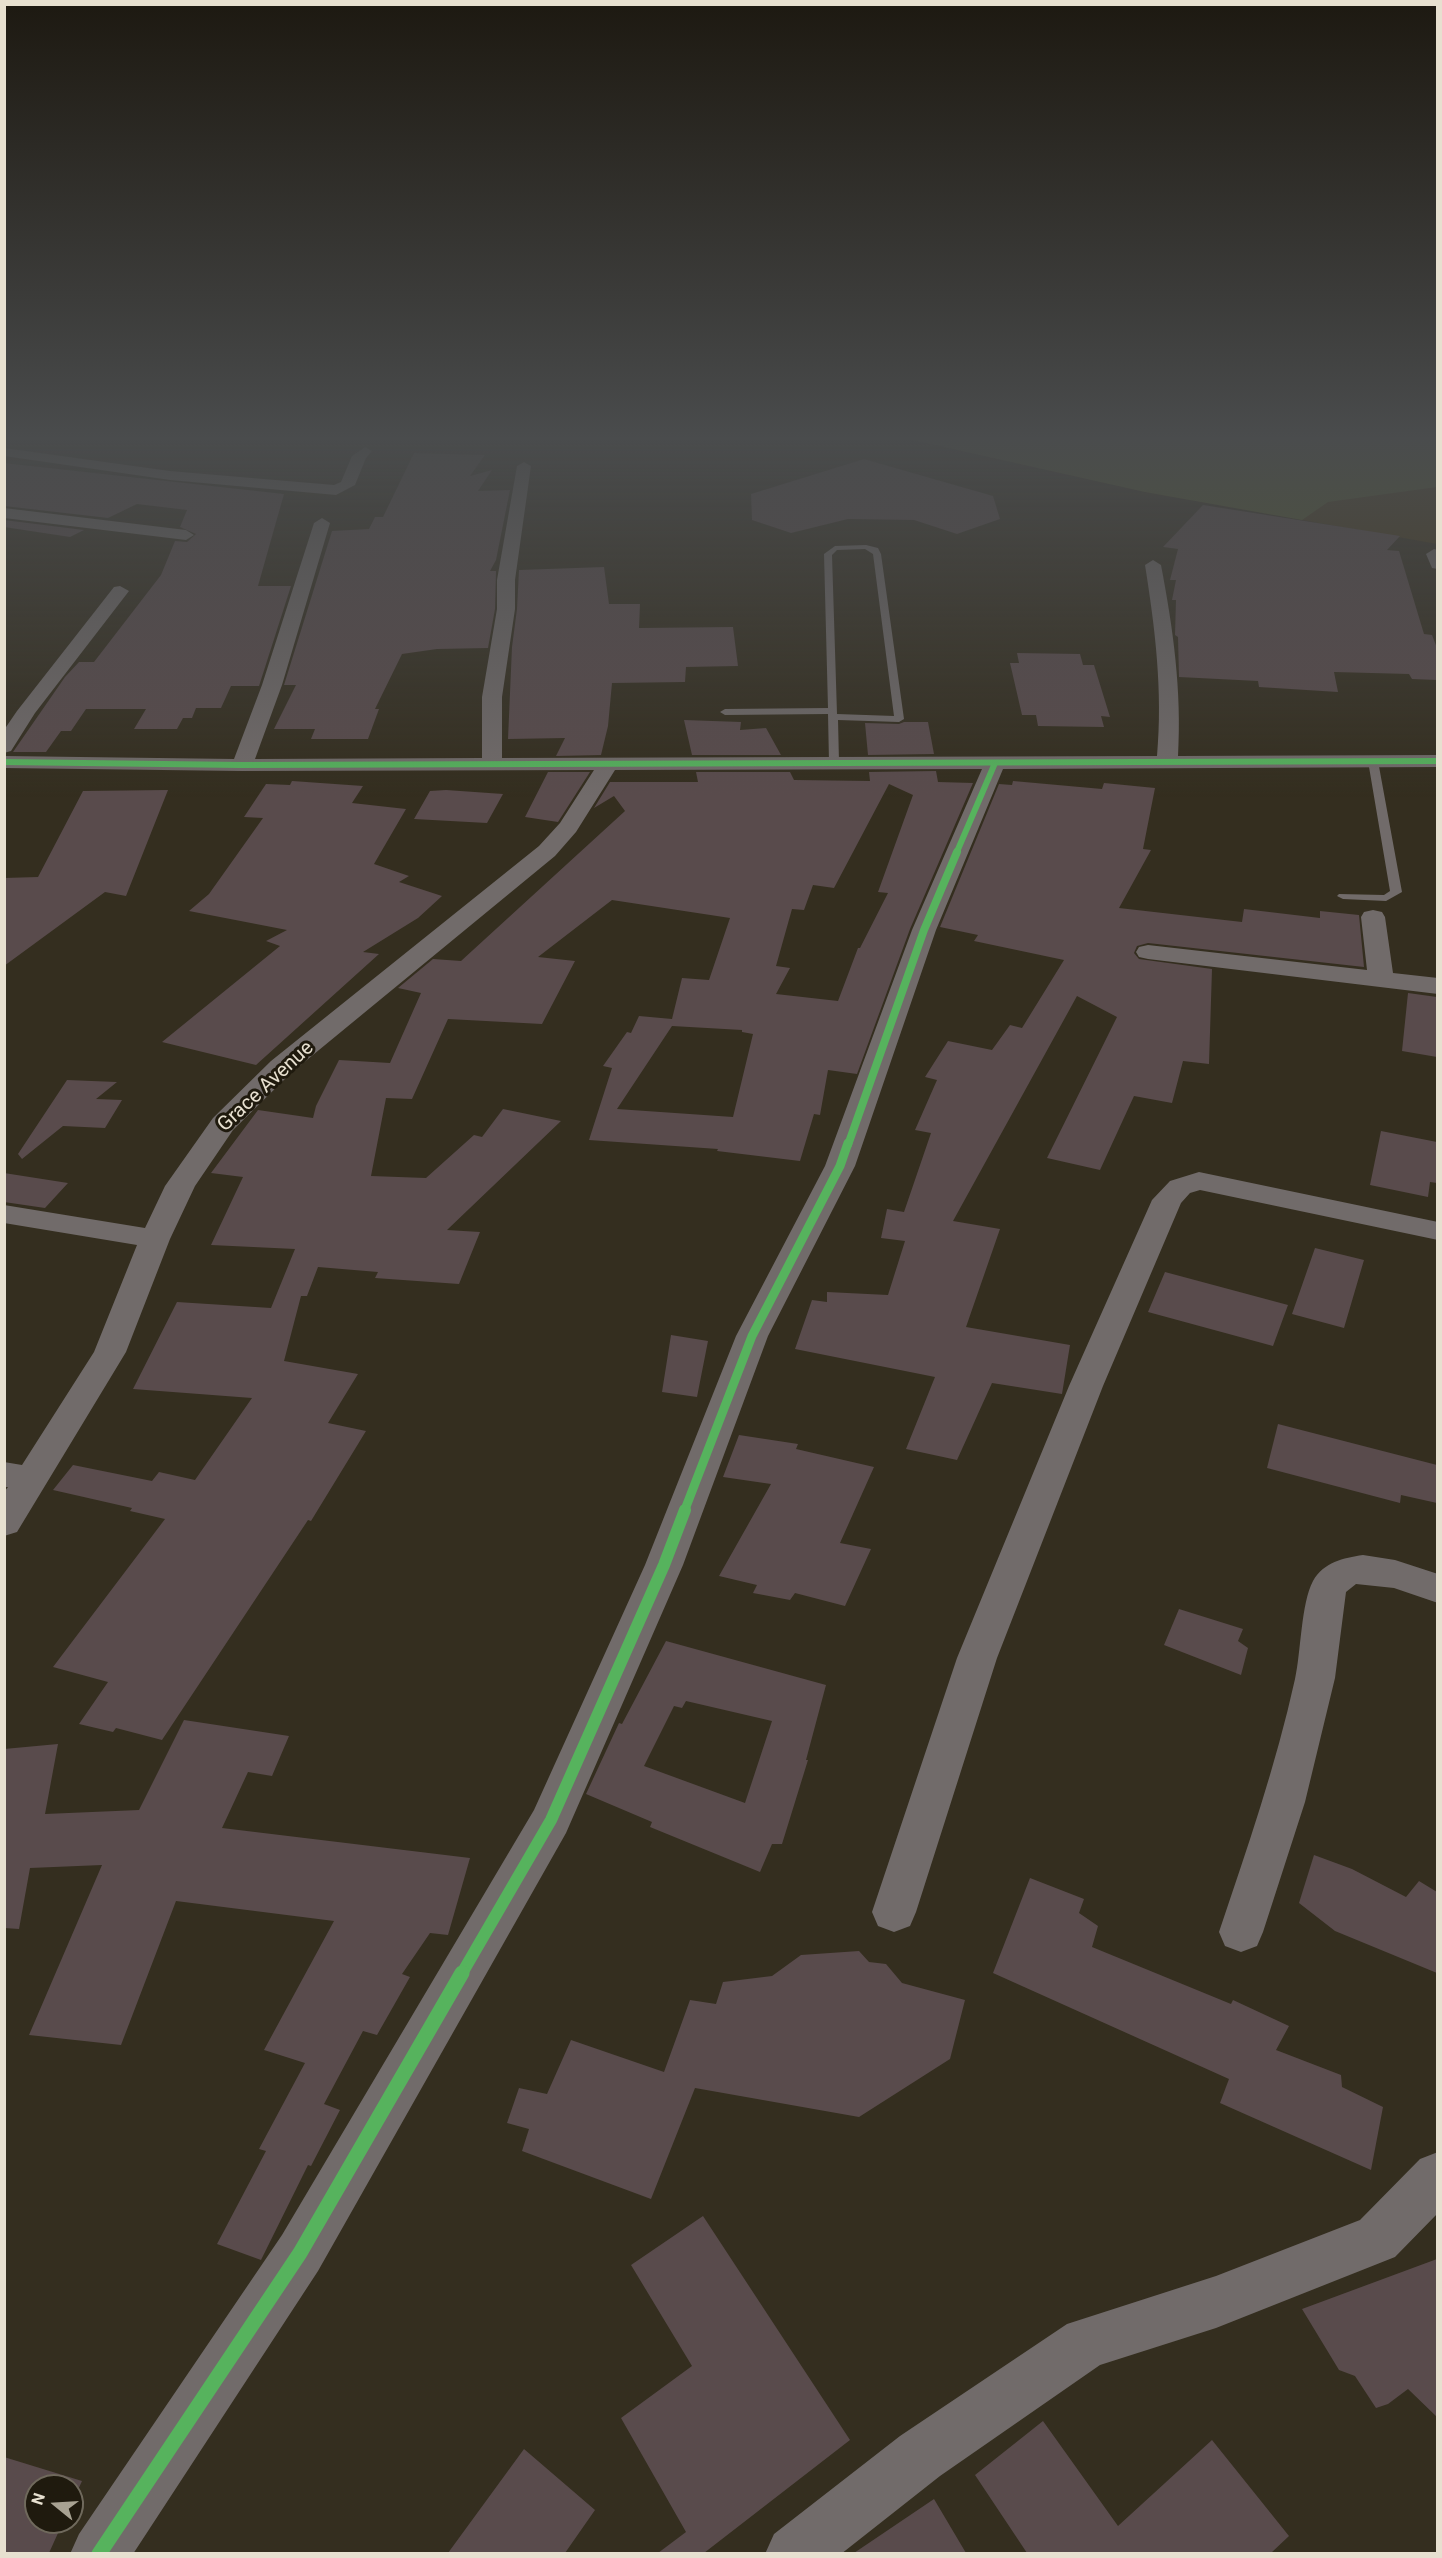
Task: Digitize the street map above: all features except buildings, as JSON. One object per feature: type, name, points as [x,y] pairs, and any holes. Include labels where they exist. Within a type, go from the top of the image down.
[{"type":"street","points":[[242,765],[272,685],[311,559]]},
{"type":"street","points":[[492,763],[492,697],[506,609],[506,580],[509,559]]},
{"type":"street","points":[[1154,565],[1166,633],[1172,720],[1167,762]]},
{"type":"street","points":[[4,747],[27,711],[120,591]]},
{"type":"street","points":[[4,762],[242,765],[1437,761]]},
{"type":"street","name":"Grace Avenue","points":[[4,1524],[18,1477],[110,1352],[155,1239],[180,1185],[223,1124],[281,1067],[547,851],[568,827],[610,762]]},
{"type":"street","points":[[99,2553],[300,2253],[551,1820],[664,1565],[752,1336],[840,1166],[924,930],[995,763]]},
{"type":"street","points":[[1373,917],[1381,979]]},
{"type":"street","points":[[1149,952],[1437,986]]},
{"type":"street","points":[[894,1912],[977,1658],[1086,1386],[1167,1200],[1180,1186],[1199,1181],[1437,1231]]},
{"type":"street","points":[[4,1214],[155,1239]]},
{"type":"street","points":[[1241,1932],[1284,1802],[1315,1678],[1328,1589],[1333,1579],[1349,1571],[1380,1569],[1437,1589]]},
{"type":"street","points":[[795,2553],[920,2456],[1086,2343],[1216,2302],[1377,2239],[1437,2177]]},
{"type":"lane","points":[[828,559],[834,762]]},
{"type":"lane","points":[[725,712],[832,714],[899,719],[878,559]]},
{"type":"lane","points":[[1343,896],[1386,898],[1396,892],[1374,761]]},
{"type":"cycle path","points":[[4,762],[242,765],[1438,761]]},
{"type":"cycle path","points":[[99,2554],[300,2253],[551,1820],[664,1565],[752,1336],[840,1166],[924,930],[995,763]]}]
